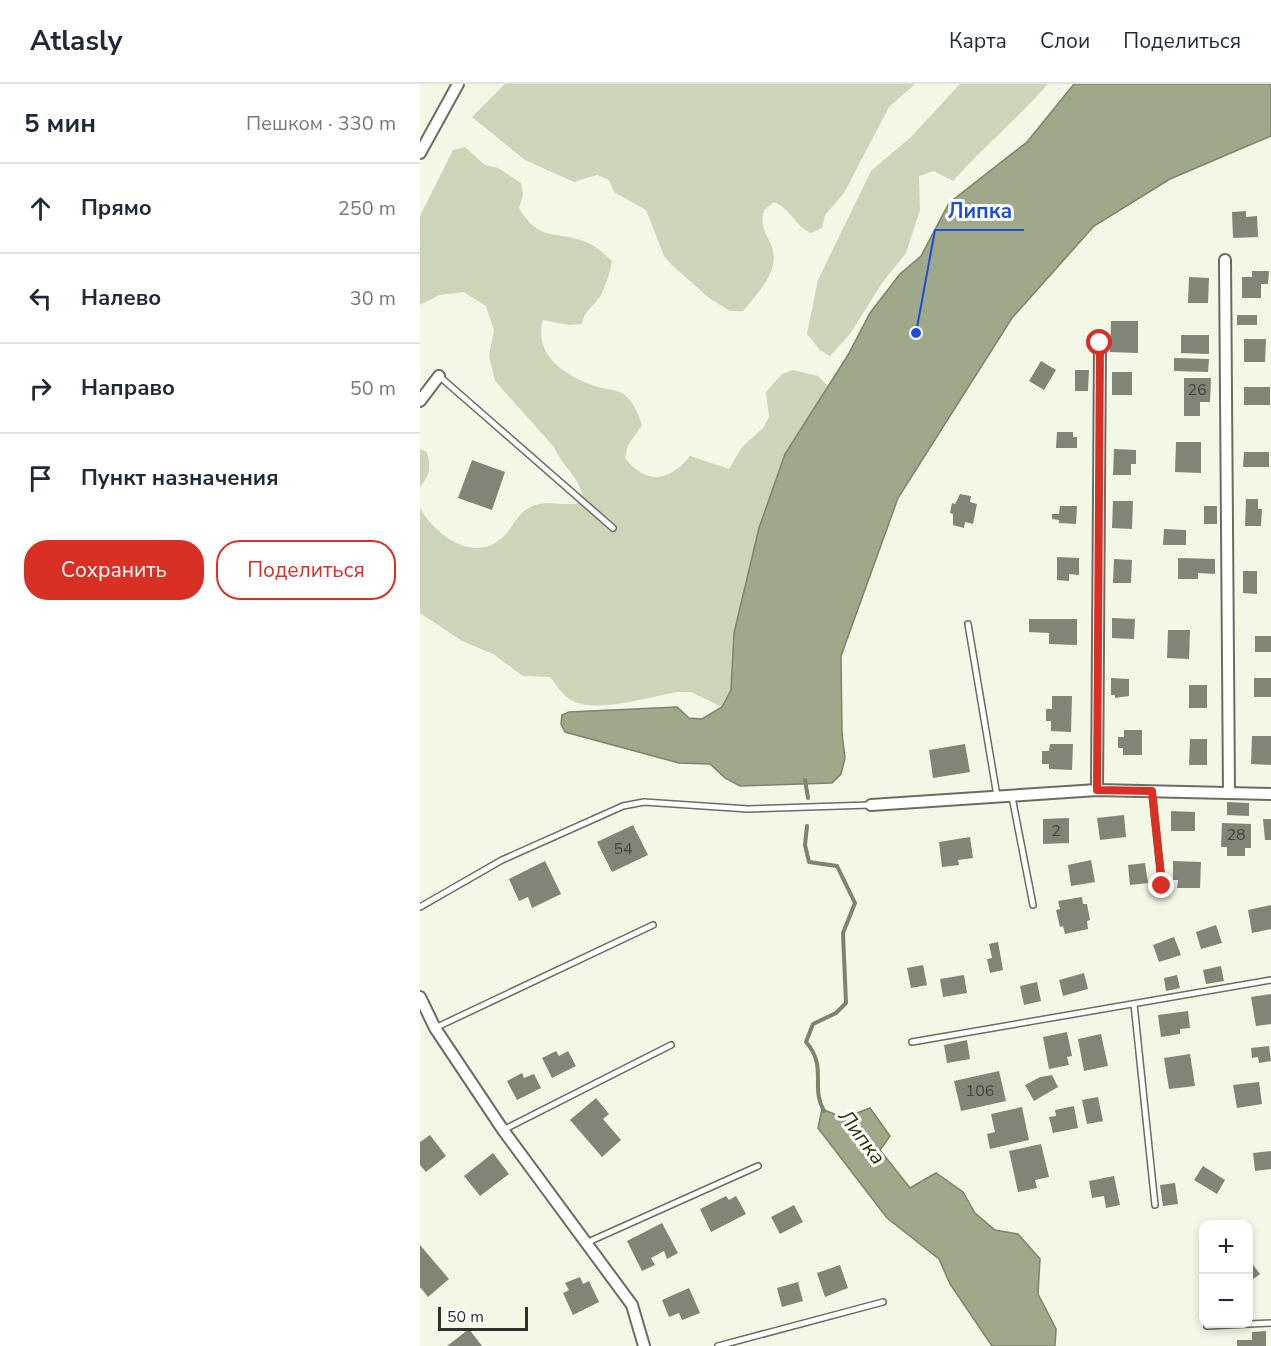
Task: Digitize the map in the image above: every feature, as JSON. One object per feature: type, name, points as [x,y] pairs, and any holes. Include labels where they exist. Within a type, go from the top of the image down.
[{"type":"street","points":[[420,153],[459,84]]},
{"type":"street","points":[[1225,260],[1229,793]]},
{"type":"street","points":[[1097,790],[1100,343]]},
{"type":"street","points":[[420,401],[440,376]]},
{"type":"street","points":[[871,805],[1097,790],[1271,794]]},
{"type":"street","points":[[420,997],[435,1028],[503,1130],[632,1305],[644,1346]]},
{"type":"lane","points":[[440,376],[613,528]]},
{"type":"lane","points":[[968,624],[997,798]]},
{"type":"lane","points":[[1152,791],[1162,886]]},
{"type":"lane","points":[[1012,797],[1033,905]]},
{"type":"lane","points":[[420,907],[502,860],[624,806],[644,802],[748,809],[871,805]]},
{"type":"lane","points":[[435,1028],[653,925]]},
{"type":"lane","points":[[912,1042],[1271,980]]},
{"type":"lane","points":[[1134,1004],[1155,1205]]},
{"type":"lane","points":[[503,1130],[671,1045]]},
{"type":"lane","points":[[586,1243],[758,1166]]},
{"type":"lane","points":[[718,1346],[884,1302]]},
{"type":"lane","points":[[1253,1324],[1271,1323]]},
{"type":"shaded area","points":[[505,84],[915,84],[889,107],[844,193],[825,215],[822,228],[811,233],[774,202],[764,210],[763,224],[774,255],[771,273],[743,311],[730,311],[709,298],[672,265],[664,256],[646,210],[614,192],[609,180],[597,175],[574,182],[525,160],[472,117]]},
{"type":"shaded area","points":[[960,84],[1048,84],[953,181],[934,171],[919,176],[920,210],[906,253],[882,283],[850,334],[830,356],[820,350],[807,334],[818,280],[871,171],[911,137]]},
{"type":"shaded area","points":[[465,147],[485,165],[498,168],[521,183],[523,195],[519,208],[534,227],[550,234],[588,243],[612,261],[601,295],[585,315],[582,324],[569,325],[543,320],[541,332],[547,354],[563,370],[584,382],[622,393],[632,403],[642,425],[628,445],[625,458],[642,473],[658,477],[666,475],[675,471],[690,456],[729,469],[742,447],[763,428],[769,417],[766,392],[782,374],[793,370],[818,376],[828,386],[785,454],[759,528],[734,633],[731,690],[722,707],[691,692],[678,692],[606,705],[578,703],[565,696],[550,677],[523,676],[493,654],[462,641],[420,613],[420,508],[446,537],[469,547],[481,548],[493,544],[504,536],[521,514],[535,505],[583,502],[580,487],[554,447],[495,381],[489,356],[494,330],[486,306],[464,292],[439,295],[420,305],[420,216],[453,150]]},
{"type":"shaded area","points":[[420,449],[427,452],[429,467],[428,475],[420,487]]},
{"type":"water","points":[[1074,84],[1271,84],[1271,136],[1170,179],[1094,226],[1012,318],[898,498],[841,656],[842,733],[845,758],[841,774],[832,783],[740,786],[725,778],[710,764],[679,763],[565,732],[561,724],[562,715],[569,712],[677,707],[689,718],[702,719],[722,707],[731,690],[734,633],[759,528],[785,454],[848,355],[870,313],[900,274],[921,256],[949,203],[1027,142]]},
{"type":"water","points":[[870,1108],[890,1136],[880,1150],[910,1188],[936,1173],[963,1192],[975,1213],[995,1230],[1018,1234],[1040,1259],[1038,1294],[1056,1329],[1055,1346],[992,1346],[950,1284],[939,1259],[887,1218],[818,1128],[822,1109],[844,1118]]},
{"type":"building","points":[[1246,211],[1246,217],[1257,216],[1258,237],[1233,238],[1232,212]]},
{"type":"building","points":[[1252,271],[1269,271],[1268,284],[1261,284],[1261,298],[1242,298],[1242,277],[1252,277]]},
{"type":"building","points":[[1189,277],[1209,278],[1208,303],[1188,303]]},
{"type":"building","points":[[1237,315],[1257,315],[1257,325],[1237,325]]},
{"type":"building","points":[[1111,321],[1138,321],[1138,353],[1110,352]]},
{"type":"building","points":[[1181,335],[1209,335],[1209,354],[1181,353]]},
{"type":"building","points":[[1244,339],[1266,339],[1265,362],[1244,362]]},
{"type":"building","points":[[1174,358],[1209,359],[1208,372],[1174,371]]},
{"type":"building","points":[[1041,361],[1056,370],[1044,390],[1029,381]]},
{"type":"building","points":[[1075,370],[1089,370],[1088,391],[1075,391]]},
{"type":"building","points":[[1112,372],[1132,372],[1132,395],[1112,395]]},
{"type":"building","points":[[1184,378],[1211,378],[1210,402],[1200,402],[1200,416],[1184,416]]},
{"type":"building","points":[[1244,387],[1270,387],[1270,405],[1244,405]]},
{"type":"building","points":[[1057,432],[1073,432],[1073,437],[1077,437],[1077,448],[1056,448]]},
{"type":"building","points":[[1176,442],[1201,442],[1201,473],[1175,472]]},
{"type":"building","points":[[1114,449],[1136,450],[1136,464],[1131,464],[1131,475],[1113,475]]},
{"type":"building","points":[[1244,452],[1269,452],[1269,467],[1243,467]]},
{"type":"building","points":[[472,460],[505,472],[492,510],[458,498]]},
{"type":"building","points":[[960,494],[971,496],[970,502],[977,504],[973,524],[965,522],[964,528],[953,525],[953,514],[950,513],[952,503],[955,504]]},
{"type":"building","points":[[1246,499],[1258,499],[1258,509],[1262,509],[1261,526],[1245,526]]},
{"type":"building","points":[[1113,501],[1133,501],[1132,529],[1112,528]]},
{"type":"building","points":[[1060,506],[1077,506],[1076,524],[1059,523],[1059,520],[1052,519],[1052,514],[1059,514]]},
{"type":"building","points":[[1204,506],[1217,506],[1217,524],[1204,524]]},
{"type":"building","points":[[1164,529],[1186,530],[1186,545],[1163,545]]},
{"type":"building","points":[[1057,557],[1079,558],[1079,575],[1069,574],[1069,581],[1057,580]]},
{"type":"building","points":[[1178,558],[1215,559],[1215,574],[1198,573],[1198,579],[1178,579]]},
{"type":"building","points":[[1114,559],[1132,560],[1131,583],[1113,583]]},
{"type":"building","points":[[1243,571],[1257,571],[1257,594],[1243,593]]},
{"type":"building","points":[[1112,618],[1135,619],[1134,639],[1112,638]]},
{"type":"building","points":[[1029,619],[1077,619],[1077,645],[1049,644],[1049,633],[1029,632]]},
{"type":"building","points":[[1168,630],[1190,630],[1189,659],[1167,658]]},
{"type":"building","points":[[1255,636],[1271,636],[1271,652],[1255,652]]},
{"type":"building","points":[[1111,678],[1129,679],[1129,696],[1115,698],[1115,695],[1111,695]]},
{"type":"building","points":[[1254,678],[1271,678],[1271,697],[1254,697]]},
{"type":"building","points":[[1189,685],[1207,685],[1207,708],[1189,708]]},
{"type":"building","points":[[1052,696],[1072,696],[1071,732],[1051,731],[1051,721],[1046,721],[1046,709],[1052,709]]},
{"type":"building","points":[[1124,730],[1142,730],[1142,755],[1123,755],[1123,748],[1118,748],[1118,737],[1124,737]]},
{"type":"building","points":[[1252,736],[1271,736],[1271,765],[1251,764]]},
{"type":"building","points":[[1190,739],[1207,739],[1207,765],[1189,765]]},
{"type":"building","points":[[965,744],[970,772],[933,778],[929,750]]},
{"type":"building","points":[[1050,744],[1073,744],[1072,770],[1049,769],[1049,764],[1042,764],[1042,751],[1049,751]]},
{"type":"building","points":[[1227,802],[1249,803],[1249,816],[1227,815]]},
{"type":"building","points":[[1171,811],[1195,812],[1195,831],[1171,831]]},
{"type":"building","points":[[1124,815],[1126,837],[1100,840],[1097,818]]},
{"type":"building","points":[[1069,818],[1069,843],[1043,844],[1043,819]]},
{"type":"building","points":[[1263,819],[1271,819],[1271,840],[1265,840]]},
{"type":"building","points":[[1222,823],[1251,824],[1251,848],[1245,848],[1245,856],[1227,856],[1227,847],[1221,847]]},
{"type":"building","points":[[633,825],[648,855],[612,872],[597,842]]},
{"type":"building","points":[[970,837],[973,858],[958,860],[959,865],[942,867],[939,842]]},
{"type":"building","points":[[1091,860],[1095,882],[1071,886],[1068,865]]},
{"type":"building","points":[[545,861],[561,894],[532,908],[528,897],[519,901],[509,879]]},
{"type":"building","points":[[1173,861],[1201,862],[1200,888],[1177,888],[1178,880],[1173,880]]},
{"type":"building","points":[[1145,863],[1148,883],[1130,885],[1128,865]]},
{"type":"building","points":[[1082,897],[1083,904],[1087,904],[1090,920],[1087,921],[1088,929],[1065,934],[1063,926],[1060,927],[1056,910],[1060,909],[1058,901]]},
{"type":"building","points":[[1271,905],[1271,929],[1252,933],[1248,910]]},
{"type":"building","points":[[1216,925],[1222,943],[1201,949],[1196,932]]},
{"type":"building","points":[[1174,937],[1181,955],[1159,962],[1153,945]]},
{"type":"building","points":[[998,942],[1003,970],[990,973],[987,959],[992,958],[989,944]]},
{"type":"building","points":[[923,965],[927,985],[911,988],[907,968]]},
{"type":"building","points":[[1221,966],[1224,981],[1206,984],[1203,970]]},
{"type":"building","points":[[1084,973],[1088,989],[1063,996],[1059,980]]},
{"type":"building","points":[[964,975],[967,993],[943,997],[940,979]]},
{"type":"building","points":[[1177,975],[1180,988],[1166,991],[1164,978]]},
{"type":"building","points":[[1037,982],[1041,1001],[1024,1005],[1020,986]]},
{"type":"building","points":[[1271,994],[1271,1024],[1256,1026],[1251,997]]},
{"type":"building","points":[[1188,1011],[1190,1028],[1180,1029],[1180,1034],[1161,1037],[1158,1015]]},
{"type":"building","points":[[1067,1032],[1072,1056],[1067,1057],[1069,1065],[1049,1069],[1043,1037]]},
{"type":"building","points":[[1101,1034],[1108,1066],[1084,1071],[1078,1039]]},
{"type":"building","points":[[967,1040],[970,1059],[947,1063],[944,1045]]},
{"type":"building","points":[[1269,1046],[1271,1061],[1259,1063],[1258,1057],[1252,1058],[1251,1048]]},
{"type":"building","points":[[556,1051],[559,1056],[568,1051],[576,1066],[552,1078],[542,1058]]},
{"type":"building","points":[[1190,1054],[1195,1086],[1169,1089],[1164,1058]]},
{"type":"building","points":[[999,1071],[1006,1101],[961,1111],[954,1081]]},
{"type":"building","points":[[522,1073],[524,1078],[534,1074],[541,1088],[517,1100],[507,1081]]},
{"type":"building","points":[[1052,1075],[1058,1087],[1034,1101],[1025,1085],[1040,1077]]},
{"type":"building","points":[[1259,1082],[1262,1104],[1237,1108],[1233,1085]]},
{"type":"building","points":[[1098,1097],[1103,1121],[1087,1124],[1082,1100]]},
{"type":"building","points":[[596,1098],[609,1114],[603,1119],[621,1140],[602,1157],[570,1120]]},
{"type":"building","points":[[1074,1106],[1078,1128],[1053,1133],[1049,1117],[1056,1116],[1055,1110]]},
{"type":"building","points":[[1022,1107],[1029,1140],[990,1149],[987,1134],[995,1132],[991,1114]]},
{"type":"building","points":[[430,1135],[446,1156],[426,1172],[420,1165],[420,1142]]},
{"type":"building","points":[[1041,1144],[1049,1177],[1035,1180],[1037,1188],[1018,1192],[1009,1151]]},
{"type":"building","points":[[1271,1151],[1271,1169],[1255,1171],[1253,1153]]},
{"type":"building","points":[[493,1153],[509,1174],[480,1196],[464,1176]]},
{"type":"building","points":[[1203,1166],[1225,1180],[1217,1194],[1194,1180]]},
{"type":"building","points":[[1114,1176],[1120,1205],[1106,1208],[1104,1196],[1092,1198],[1089,1181]]},
{"type":"building","points":[[1175,1183],[1178,1204],[1163,1206],[1160,1185]]},
{"type":"building","points":[[726,1196],[729,1200],[736,1196],[746,1214],[711,1232],[700,1209]]},
{"type":"building","points":[[794,1205],[803,1222],[780,1234],[771,1217]]},
{"type":"building","points":[[662,1223],[678,1253],[667,1259],[664,1251],[651,1258],[655,1265],[642,1271],[627,1241]]},
{"type":"building","points":[[420,1245],[449,1279],[428,1297],[420,1287]]},
{"type":"building","points":[[840,1265],[848,1288],[825,1297],[817,1273]]},
{"type":"building","points":[[1253,1265],[1260,1274],[1253,1279]]},
{"type":"building","points":[[580,1277],[583,1284],[589,1281],[599,1302],[573,1315],[563,1293],[569,1290],[565,1283]]},
{"type":"building","points":[[798,1282],[803,1301],[782,1307],[777,1288]]},
{"type":"building","points":[[689,1288],[700,1313],[682,1320],[679,1313],[669,1317],[662,1300]]},
{"type":"building","points":[[469,1329],[482,1346],[447,1346]]},
{"type":"building","points":[[1266,1331],[1266,1346],[1237,1346],[1237,1340],[1252,1340],[1252,1332]]},
{"type":"waterway","name":"Липка","points":[[805,780],[808,798]]},
{"type":"waterway","name":"Липка","points":[[807,826],[805,845],[809,862],[837,866],[855,903],[843,933],[846,1003],[836,1013],[813,1024],[806,1042],[816,1060],[818,1094],[824,1111]]},
{"type":"place","name":"Липка","points":[[916,333]]},
{"type":"route","points":[[1100,343],[1097,790],[1152,791],[1162,886]]}]
